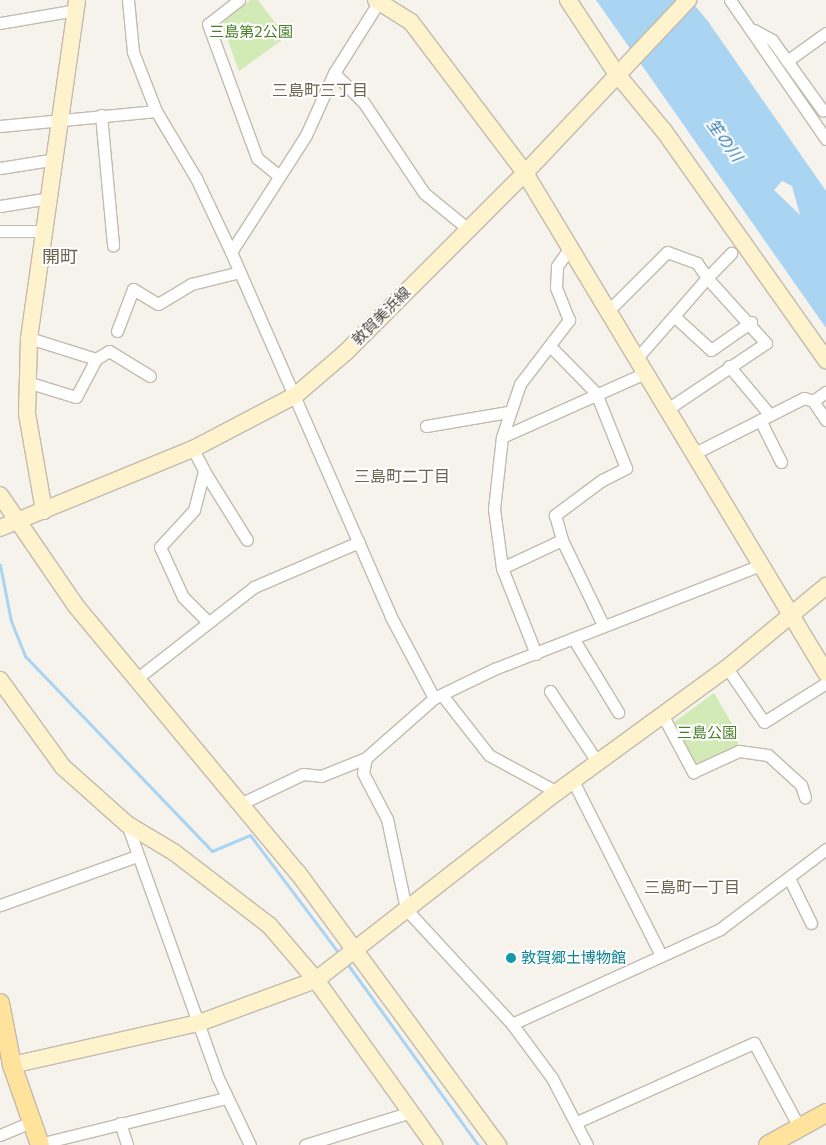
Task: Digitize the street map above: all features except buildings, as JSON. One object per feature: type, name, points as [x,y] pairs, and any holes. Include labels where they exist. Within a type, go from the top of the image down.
[{"type":"main road","points":[[0,1003],[7,1057],[39,1144]]},
{"type":"main road","points":[[768,1145],[826,1113]]},
{"type":"street","points":[[128,0],[133,52],[156,111],[196,178],[231,252],[296,395],[391,617],[438,696],[488,755],[557,792]]},
{"type":"street","points":[[238,0],[208,24],[257,158],[279,176]]},
{"type":"street","points":[[231,252],[306,135],[334,73],[378,0],[411,22],[525,173],[569,249],[669,408],[826,673]]},
{"type":"street","points":[[568,0],[616,74],[664,131],[826,360]]},
{"type":"street","name":"敦賀美浜線","points":[[0,528],[192,449],[296,395],[346,352],[525,173],[616,74],[688,0]]},
{"type":"street","points":[[730,0],[754,30],[826,139]]},
{"type":"street","points":[[0,23],[77,5],[29,338],[27,382],[30,448],[44,511]]},
{"type":"street","points":[[754,30],[772,40],[825,112]]},
{"type":"street","points":[[787,61],[826,33]]},
{"type":"street","points":[[334,73],[364,102],[424,193],[468,229]]},
{"type":"street","points":[[0,126],[60,118],[156,111]]},
{"type":"street","points":[[101,115],[113,245]]},
{"type":"street","points":[[0,168],[56,160]]},
{"type":"street","points":[[0,206],[50,198]]},
{"type":"street","points":[[0,231],[43,231]]},
{"type":"street","points":[[536,654],[502,568],[494,509],[502,437],[508,412],[520,384],[569,320],[556,287],[557,266],[569,249]]},
{"type":"street","points":[[608,311],[667,252],[697,263],[707,278],[751,322],[766,343],[669,408]]},
{"type":"street","points":[[637,358],[731,253]]},
{"type":"street","points":[[117,331],[134,289],[158,304],[191,284],[240,272]]},
{"type":"street","points":[[674,316],[711,350],[751,322]]},
{"type":"street","points":[[29,338],[96,359]]},
{"type":"street","points":[[550,346],[596,394],[626,468],[602,480],[555,515],[562,540],[603,625]]},
{"type":"street","points":[[27,382],[76,397],[96,359],[109,351],[150,376]]},
{"type":"street","points":[[729,366],[765,418],[781,462]]},
{"type":"street","points":[[502,437],[647,372]]},
{"type":"street","points":[[813,401],[826,392]]},
{"type":"street","points":[[695,453],[804,398],[813,401],[826,420]]},
{"type":"street","points":[[426,426],[508,412]]},
{"type":"street","points":[[192,449],[247,540]]},
{"type":"street","points":[[204,471],[194,510],[160,547],[183,597],[208,622]]},
{"type":"street","points":[[0,495],[76,606],[238,805],[298,873],[347,956],[498,1145]]},
{"type":"street","points":[[502,568],[562,540]]},
{"type":"street","points":[[135,680],[254,587],[360,542]]},
{"type":"street","points":[[238,805],[303,774],[321,776],[366,758],[438,696],[494,669],[761,565]]},
{"type":"street","points":[[7,1057],[199,1023],[316,980],[557,792],[727,668],[826,586]]},
{"type":"street","points":[[573,638],[618,712]]},
{"type":"street","points":[[727,668],[764,722],[826,683]]},
{"type":"street","points":[[0,680],[63,767],[127,824],[237,898],[269,925],[316,980],[434,1145]]},
{"type":"street","points":[[550,691],[598,763]]},
{"type":"street","points":[[663,716],[693,772],[739,751],[768,755],[801,785],[806,798]]},
{"type":"street","points":[[366,758],[363,773],[387,819],[406,908],[512,1024],[552,1078],[577,1122],[587,1145]]},
{"type":"street","points":[[573,781],[661,955]]},
{"type":"street","points":[[127,824],[226,1098],[250,1145]]},
{"type":"street","points":[[512,1024],[720,929],[826,849]]},
{"type":"street","points":[[0,905],[137,856]]},
{"type":"street","points":[[789,878],[811,923]]},
{"type":"street","points":[[577,1122],[754,1043],[799,1127]]},
{"type":"street","points":[[39,1144],[226,1098]]},
{"type":"street","points":[[305,1145],[331,1142],[411,1112]]},
{"type":"street","points":[[0,1135],[31,1122]]},
{"type":"street","points":[[120,1123],[127,1145]]},
{"type":"green space","name":"三島第2公園","points":[[251,0],[258,0],[286,37],[239,71],[223,27],[224,19]]},
{"type":"green space","name":"三島公園","points":[[714,693],[738,734],[738,747],[697,766],[673,723]]},
{"type":"water","name":"笙の川","points":[[596,0],[690,0],[707,20],[826,191],[826,328]],"holes":[[[782,181],[792,186],[800,215],[774,190]]]},
{"type":"waterway","points":[[0,565],[11,621],[25,656],[212,851],[250,835],[340,955]]},
{"type":"waterway","points":[[346,962],[478,1145]]},
{"type":"place","name":"敦賀郷土博物館","points":[[511,958]]},
{"type":"district","name":"三島町三丁目","points":[[320,90]]},
{"type":"district","name":"開町","points":[[60,256]]},
{"type":"district","name":"三島町二丁目","points":[[402,476]]},
{"type":"district","name":"三島町一丁目","points":[[692,887]]}]
